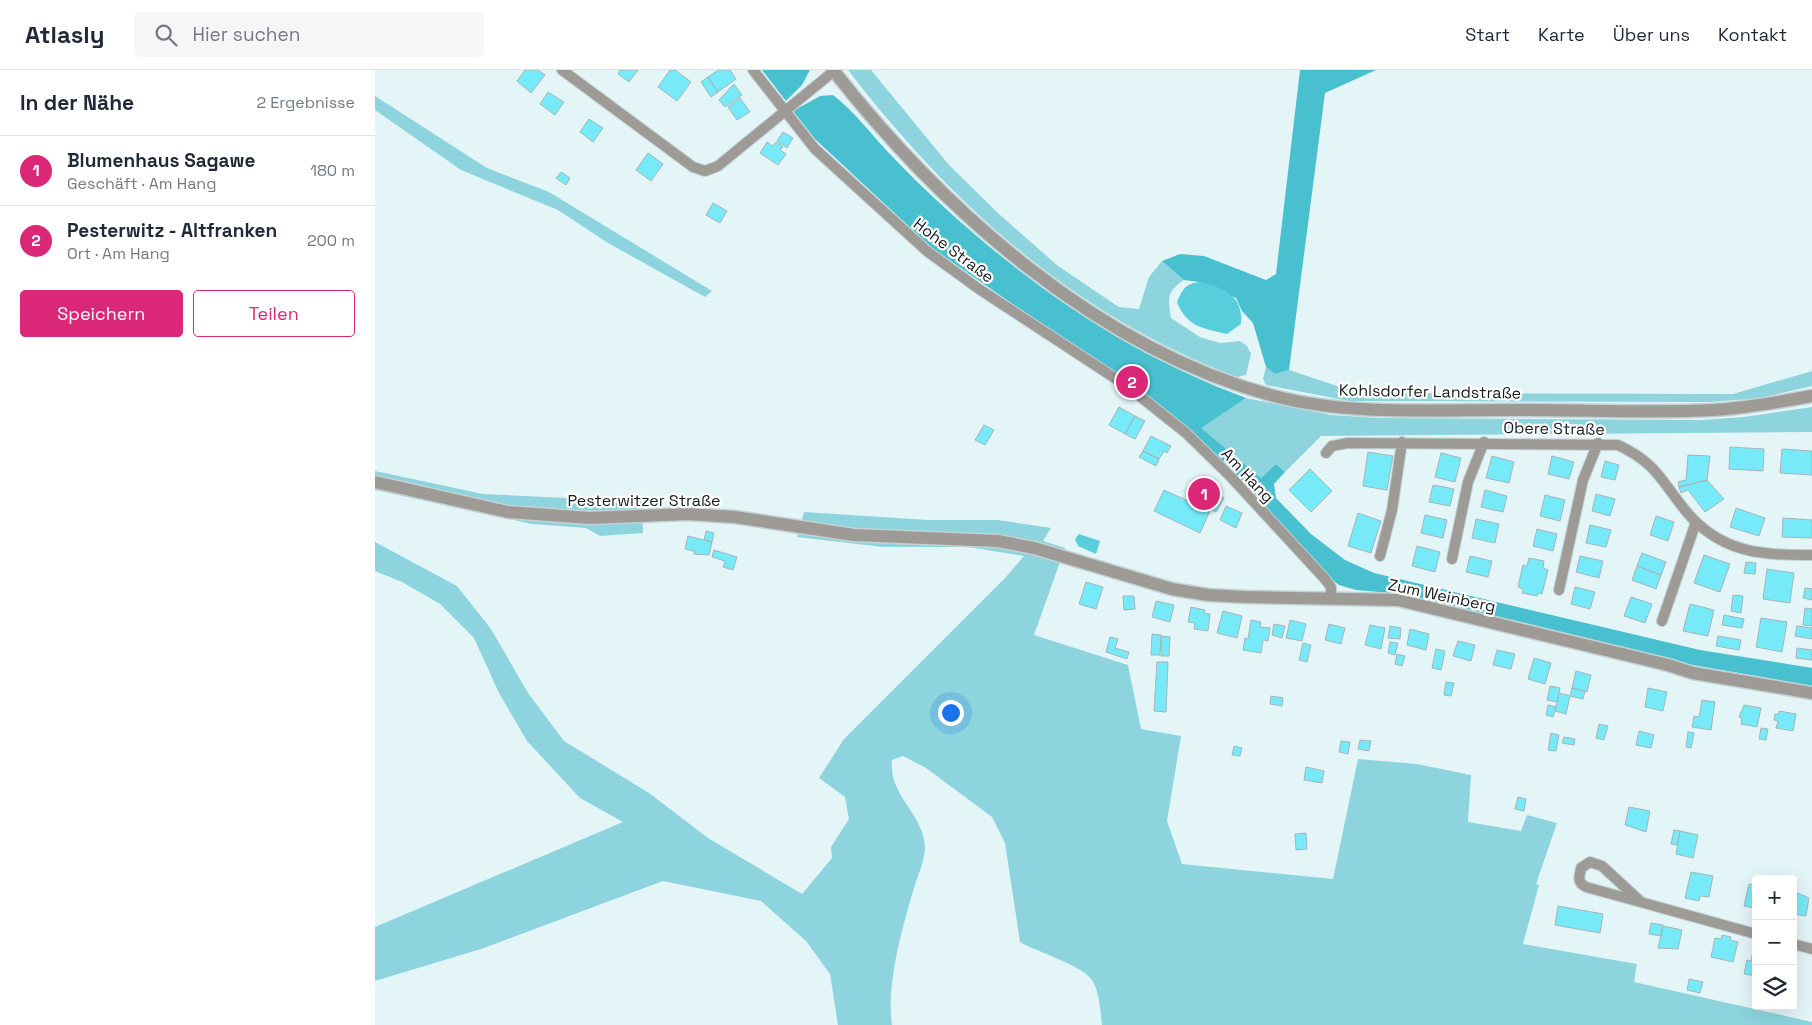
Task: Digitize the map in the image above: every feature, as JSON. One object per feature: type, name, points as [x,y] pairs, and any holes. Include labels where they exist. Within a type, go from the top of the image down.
[{"type":"street","points":[[562,70],[693,168],[705,170],[718,166],[833,70]]},
{"type":"street","name":"Hohe Straße","points":[[753,70],[815,149],[928,252],[979,289],[1127,386]]},
{"type":"street","name":"Kohlsdorfer Landstraße","points":[[833,70],[880,126],[948,197],[1004,247],[1071,298],[1143,343],[1210,375],[1275,396],[1351,408],[1713,410],[1812,396]]},
{"type":"street","name":"Am Hang","points":[[1127,386],[1193,438],[1230,476],[1325,579],[1331,587],[1331,598]]},
{"type":"street","points":[[1380,556],[1392,510],[1402,442]]},
{"type":"street","points":[[1453,559],[1468,482],[1484,442]]},
{"type":"street","name":"Obere Straße","points":[[1327,453],[1332,446],[1348,443],[1484,442],[1599,443],[1618,445],[1640,455],[1656,470],[1696,522],[1716,538],[1741,550],[1774,556],[1812,556]]},
{"type":"street","points":[[1559,590],[1583,480],[1599,443]]},
{"type":"street","name":"Pesterwitzer Straße","points":[[375,482],[508,512],[590,518],[679,514],[735,517],[854,535],[973,538],[1034,548]]},
{"type":"street","points":[[1662,621],[1696,522]]},
{"type":"street","name":"Zum Weinberg","points":[[1034,548],[1131,578],[1207,595],[1398,600],[1668,665],[1693,673],[1812,693]]},
{"type":"street","points":[[1641,902],[1602,866],[1590,862],[1581,868],[1578,878],[1580,884],[1586,888],[1752,933]]},
{"type":"street","points":[[1797,945],[1812,949]]},
{"type":"shaded area","points":[[762,70],[810,70],[802,85],[786,101]]},
{"type":"shaded area","points":[[848,70],[871,70],[949,165],[1000,215],[1058,266],[1119,307],[1139,309],[1149,277],[1162,261],[1184,280],[1171,292],[1169,305],[1171,318],[1200,337],[1220,343],[1240,341],[1247,346],[1251,354],[1246,375],[1237,377],[1178,352],[1123,322],[1070,289],[1021,251],[974,210],[930,166]]},
{"type":"shaded area","points":[[1300,70],[1376,70],[1325,93],[1289,370],[1275,374],[1266,367],[1253,323],[1242,311],[1236,298],[1199,282],[1184,280],[1162,261],[1180,254],[1204,256],[1266,280],[1276,274]]},
{"type":"shaded area","points":[[833,95],[855,115],[895,159],[938,201],[1014,267],[1086,318],[1124,341],[1163,362],[1246,398],[1201,428],[1261,478],[1276,464],[1285,472],[1274,484],[1276,498],[1311,534],[1345,560],[1374,573],[1700,650],[1812,668],[1812,686],[1687,664],[1402,594],[1356,590],[1339,585],[1319,570],[1128,384],[932,248],[815,139],[793,111],[820,96]]},
{"type":"shaded area","points":[[375,96],[487,168],[549,192],[712,291],[705,297],[608,243],[558,210],[461,170],[375,110]]},
{"type":"shaded area","points":[[1199,282],[1224,290],[1230,294],[1239,306],[1241,324],[1227,334],[1203,328],[1186,317],[1177,302],[1185,288],[1190,284]]},
{"type":"shaded area","points":[[1266,367],[1275,374],[1289,370],[1358,393],[1733,394],[1812,371],[1812,386],[1760,398],[1710,402],[1349,401],[1266,385],[1263,379]]},
{"type":"shaded area","points":[[1246,398],[1331,415],[1377,418],[1701,420],[1744,417],[1812,407],[1812,432],[1321,436],[1285,472],[1276,464],[1261,478],[1200,428]]},
{"type":"shaded area","points":[[375,471],[483,494],[589,499],[642,497],[643,533],[600,536],[586,528],[532,524],[375,490]]},
{"type":"shaded area","points":[[804,512],[928,520],[998,520],[1051,528],[1043,541],[1065,548],[1034,635],[1128,665],[1141,729],[1181,736],[1167,821],[1182,864],[1333,879],[1358,759],[1417,764],[1471,775],[1468,822],[1521,831],[1527,815],[1557,823],[1536,884],[1539,885],[1523,944],[1637,964],[1634,982],[1812,1022],[1812,1025],[1102,1025],[1097,990],[1087,974],[1020,942],[1005,843],[992,817],[926,768],[903,756],[892,760],[892,772],[900,794],[919,824],[923,835],[925,852],[896,957],[891,993],[892,1025],[838,1025],[830,974],[806,941],[761,901],[663,881],[481,949],[375,981],[375,927],[623,822],[580,798],[527,741],[499,693],[474,638],[440,604],[402,582],[375,571],[375,542],[457,586],[491,629],[528,693],[564,741],[649,793],[708,838],[802,894],[832,858],[831,847],[849,819],[845,797],[819,778],[844,739],[1005,578],[1024,556],[968,547],[883,547],[797,537]]},
{"type":"shaded area","points":[[1079,534],[1100,541],[1096,554],[1078,546],[1075,539]]},
{"type":"building","points":[[525,70],[538,70],[545,75],[531,93],[517,81]]},
{"type":"building","points":[[620,70],[638,70],[629,82],[618,74]]},
{"type":"building","points":[[670,70],[675,70],[691,82],[677,101],[658,87]]},
{"type":"building","points":[[718,70],[730,70],[736,79],[718,92],[708,77]]},
{"type":"building","points":[[708,77],[718,92],[711,97],[701,82]]},
{"type":"building","points":[[734,84],[742,95],[725,107],[719,100]]},
{"type":"building","points":[[548,92],[564,102],[555,115],[540,104]]},
{"type":"building","points":[[740,98],[750,112],[737,120],[728,107]]},
{"type":"building","points":[[589,119],[603,128],[593,142],[580,132]]},
{"type":"building","points":[[783,132],[793,138],[787,148],[777,141]]},
{"type":"building","points":[[767,142],[773,146],[776,142],[783,147],[780,150],[786,154],[778,165],[760,153]]},
{"type":"building","points":[[648,153],[663,164],[651,181],[636,170]]},
{"type":"building","points":[[561,172],[570,178],[566,185],[556,178]]},
{"type":"building","points":[[713,203],[727,211],[720,223],[706,215]]},
{"type":"building","points":[[1119,407],[1135,416],[1125,434],[1109,425]]},
{"type":"building","points":[[1135,416],[1145,421],[1135,439],[1125,434]]},
{"type":"building","points":[[984,425],[994,430],[985,445],[975,440]]},
{"type":"building","points":[[1151,436],[1171,446],[1167,453],[1164,451],[1159,459],[1143,451]]},
{"type":"building","points":[[1730,447],[1764,449],[1763,471],[1729,469]]},
{"type":"building","points":[[1782,449],[1812,451],[1812,475],[1780,473]]},
{"type":"building","points":[[1143,451],[1159,459],[1156,466],[1139,457]]},
{"type":"building","points":[[1368,452],[1393,456],[1387,490],[1363,486]]},
{"type":"building","points":[[1441,453],[1461,458],[1455,482],[1435,477]]},
{"type":"building","points":[[1688,455],[1710,456],[1707,480],[1679,487],[1678,482],[1686,480]]},
{"type":"building","points":[[1492,456],[1514,462],[1509,483],[1486,478]]},
{"type":"building","points":[[1552,456],[1574,462],[1569,479],[1548,474]]},
{"type":"building","points":[[1605,461],[1619,465],[1615,480],[1601,477]]},
{"type":"building","points":[[1310,469],[1332,491],[1311,512],[1289,490]]},
{"type":"building","points":[[1204,477],[1213,482],[1209,490],[1224,498],[1216,512],[1190,499]]},
{"type":"building","points":[[1707,480],[1724,499],[1705,512],[1688,490],[1681,493],[1679,487]]},
{"type":"building","points":[[1433,485],[1454,489],[1450,506],[1429,502]]},
{"type":"building","points":[[1164,490],[1210,511],[1200,533],[1154,511]]},
{"type":"building","points":[[1485,490],[1507,496],[1503,512],[1481,507]]},
{"type":"building","points":[[1596,494],[1615,499],[1610,516],[1592,511]]},
{"type":"building","points":[[1545,495],[1565,500],[1560,521],[1540,516]]},
{"type":"building","points":[[1226,506],[1242,513],[1236,528],[1220,520]]},
{"type":"building","points":[[1736,508],[1765,518],[1759,536],[1730,527]]},
{"type":"building","points":[[1358,513],[1381,521],[1371,553],[1348,546]]},
{"type":"building","points":[[1425,515],[1447,520],[1443,538],[1421,533]]},
{"type":"building","points":[[1656,516],[1674,522],[1668,541],[1650,535]]},
{"type":"building","points":[[1783,518],[1812,520],[1812,538],[1782,537]]},
{"type":"building","points":[[1476,519],[1499,524],[1495,543],[1472,538]]},
{"type":"building","points":[[1590,525],[1611,530],[1606,547],[1586,543]]},
{"type":"building","points":[[1537,529],[1557,534],[1553,551],[1533,546]]},
{"type":"building","points":[[706,531],[714,533],[712,542],[704,540]]},
{"type":"building","points":[[688,536],[712,542],[709,555],[694,554],[694,551],[685,549]]},
{"type":"building","points":[[1417,546],[1440,552],[1435,572],[1412,566]]},
{"type":"building","points":[[714,550],[737,557],[733,570],[723,567],[725,561],[712,557]]},
{"type":"building","points":[[1642,553],[1666,562],[1661,575],[1637,566]]},
{"type":"building","points":[[1704,555],[1730,564],[1720,592],[1694,583]]},
{"type":"building","points":[[1470,556],[1492,561],[1488,577],[1466,572]]},
{"type":"building","points":[[1580,556],[1603,561],[1599,578],[1576,572]]},
{"type":"building","points":[[1529,558],[1544,561],[1543,568],[1548,570],[1542,594],[1538,593],[1537,596],[1522,593],[1523,589],[1518,587],[1523,565],[1527,566]]},
{"type":"building","points":[[1746,562],[1756,563],[1755,574],[1744,573]]},
{"type":"building","points":[[1637,566],[1661,575],[1656,589],[1632,580]]},
{"type":"building","points":[[1767,569],[1794,573],[1790,603],[1763,599]]},
{"type":"building","points":[[1086,582],[1103,587],[1096,609],[1079,604]]},
{"type":"building","points":[[1575,587],[1595,592],[1590,609],[1571,604]]},
{"type":"building","points":[[1805,588],[1812,589],[1812,600],[1803,598]]},
{"type":"building","points":[[1733,595],[1743,596],[1741,613],[1731,611]]},
{"type":"building","points":[[1123,596],[1134,596],[1135,609],[1124,610]]},
{"type":"building","points":[[1631,597],[1652,604],[1645,623],[1624,616]]},
{"type":"building","points":[[1156,601],[1174,605],[1170,622],[1152,617]]},
{"type":"building","points":[[1690,604],[1714,610],[1708,636],[1683,631]]},
{"type":"building","points":[[1191,607],[1205,610],[1204,613],[1210,614],[1208,631],[1194,629],[1195,623],[1188,622]]},
{"type":"building","points":[[1805,608],[1812,609],[1812,626],[1803,625]]},
{"type":"building","points":[[1223,611],[1242,616],[1237,638],[1217,633]]},
{"type":"building","points":[[1724,615],[1744,619],[1742,628],[1722,625]]},
{"type":"building","points":[[1761,618],[1787,622],[1782,652],[1756,647]]},
{"type":"building","points":[[1251,620],[1261,622],[1260,627],[1270,628],[1268,641],[1263,640],[1261,653],[1243,650],[1245,638],[1248,639]]},
{"type":"building","points":[[1290,620],[1306,624],[1302,641],[1286,638]]},
{"type":"building","points":[[1274,624],[1285,626],[1282,638],[1272,635]]},
{"type":"building","points":[[1329,624],[1345,628],[1341,644],[1325,640]]},
{"type":"building","points":[[1370,625],[1385,628],[1381,649],[1365,645]]},
{"type":"building","points":[[1390,626],[1401,628],[1400,639],[1388,638]]},
{"type":"building","points":[[1797,626],[1812,628],[1812,639],[1795,636]]},
{"type":"building","points":[[1410,629],[1429,634],[1426,650],[1407,645]]},
{"type":"building","points":[[1152,634],[1161,635],[1160,655],[1151,655]]},
{"type":"building","points":[[1162,636],[1170,637],[1169,656],[1161,656]]},
{"type":"building","points":[[1718,636],[1741,640],[1739,650],[1716,646]]},
{"type":"building","points":[[1110,637],[1118,639],[1115,648],[1129,652],[1127,659],[1106,652]]},
{"type":"building","points":[[1458,641],[1475,645],[1471,661],[1453,656]]},
{"type":"building","points":[[1390,642],[1398,643],[1395,655],[1388,653]]},
{"type":"building","points":[[1303,643],[1311,645],[1307,662],[1299,660]]},
{"type":"building","points":[[1797,648],[1812,650],[1812,660],[1796,658]]},
{"type":"building","points":[[1436,649],[1445,651],[1441,670],[1432,668]]},
{"type":"building","points":[[1497,650],[1515,654],[1511,669],[1493,665]]},
{"type":"building","points":[[1397,654],[1405,656],[1402,666],[1395,664]]},
{"type":"building","points":[[1534,658],[1551,663],[1545,684],[1528,679]]},
{"type":"building","points":[[1157,662],[1168,662],[1166,712],[1154,711]]},
{"type":"building","points":[[1576,671],[1591,675],[1587,692],[1572,688]]},
{"type":"building","points":[[1446,682],[1454,683],[1451,696],[1444,695]]},
{"type":"building","points":[[1550,686],[1560,688],[1557,702],[1547,700]]},
{"type":"building","points":[[1572,688],[1585,691],[1583,699],[1570,696]]},
{"type":"building","points":[[1648,688],[1667,692],[1663,711],[1645,707]]},
{"type":"building","points":[[1559,693],[1570,696],[1566,714],[1555,711]]},
{"type":"building","points":[[1271,696],[1283,698],[1282,706],[1270,704]]},
{"type":"building","points":[[1702,700],[1715,702],[1711,730],[1692,727],[1694,716],[1699,717]]},
{"type":"building","points":[[1548,705],[1556,707],[1553,717],[1546,715]]},
{"type":"building","points":[[1744,705],[1761,708],[1757,727],[1741,724],[1742,718],[1739,717]]},
{"type":"building","points":[[1779,711],[1796,714],[1793,731],[1776,728],[1778,721],[1774,720],[1775,714],[1779,714]]},
{"type":"building","points":[[1599,724],[1608,726],[1604,740],[1596,738]]},
{"type":"building","points":[[1761,728],[1768,729],[1766,740],[1759,739]]},
{"type":"building","points":[[1639,731],[1654,735],[1651,748],[1636,745]]},
{"type":"building","points":[[1688,732],[1694,733],[1691,748],[1686,747]]},
{"type":"building","points":[[1551,733],[1559,735],[1556,751],[1548,750]]},
{"type":"building","points":[[1564,737],[1575,739],[1574,745],[1562,743]]},
{"type":"building","points":[[1360,740],[1371,741],[1369,751],[1358,749]]},
{"type":"building","points":[[1341,741],[1350,742],[1348,754],[1339,752]]},
{"type":"building","points":[[1234,746],[1242,748],[1240,756],[1232,755]]},
{"type":"building","points":[[1306,767],[1324,771],[1322,783],[1304,780]]},
{"type":"building","points":[[1518,797],[1526,799],[1524,811],[1515,809]]},
{"type":"building","points":[[1629,807],[1650,811],[1646,832],[1625,825]]},
{"type":"building","points":[[1674,830],[1680,831],[1677,845],[1671,844]]},
{"type":"building","points":[[1680,831],[1698,835],[1693,858],[1676,854]]},
{"type":"building","points":[[1306,833],[1307,849],[1296,850],[1295,834]]},
{"type":"building","points":[[1691,872],[1713,876],[1709,897],[1700,896],[1699,901],[1685,898]]},
{"type":"building","points":[[1749,884],[1752,884],[1752,907],[1744,906]]},
{"type":"building","points":[[1797,893],[1809,898],[1806,916],[1797,914]]},
{"type":"building","points":[[1558,906],[1603,914],[1600,933],[1555,925]]},
{"type":"building","points":[[1651,923],[1663,925],[1661,936],[1649,934]]},
{"type":"building","points":[[1663,926],[1682,930],[1678,949],[1658,948]]},
{"type":"building","points":[[1722,935],[1731,937],[1730,940],[1738,942],[1733,962],[1711,957],[1715,938],[1721,939]]},
{"type":"building","points":[[1752,956],[1752,975],[1744,974],[1747,960],[1751,961]]},
{"type":"building","points":[[1689,979],[1703,982],[1700,993],[1687,990]]},
{"type":"place","name":"Pesterwitz - Altfranken","points":[[1132,382]]},
{"type":"place","name":"Blumenhaus Sagawe","points":[[1204,494]]}]
